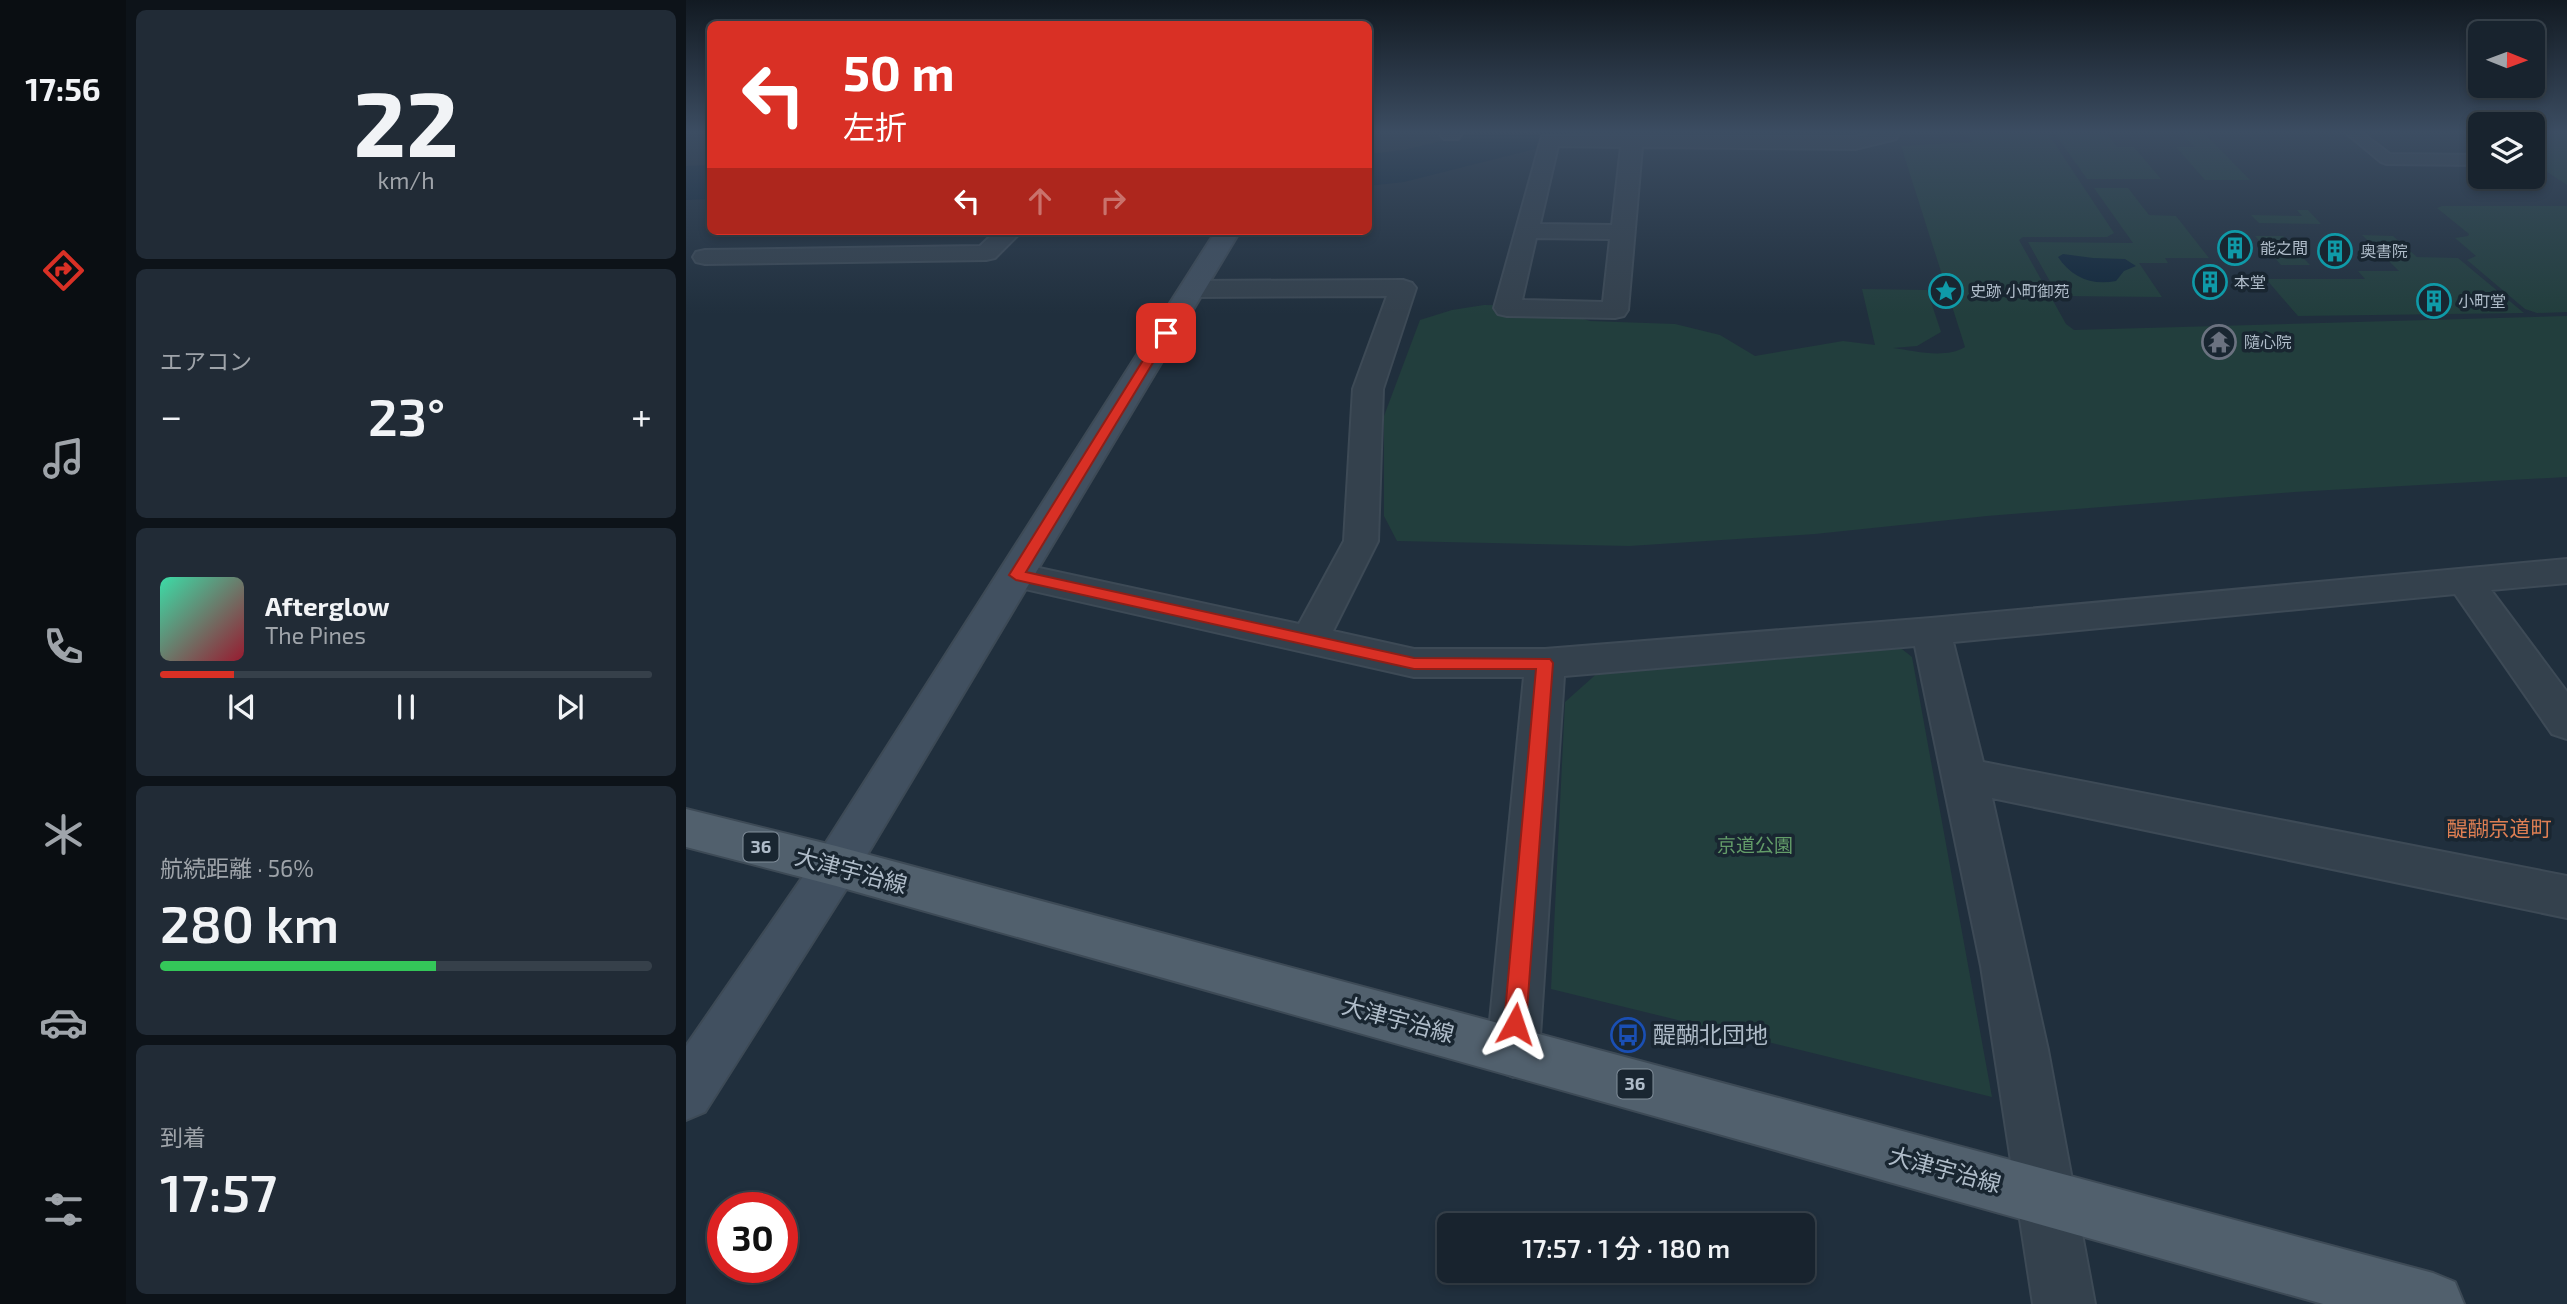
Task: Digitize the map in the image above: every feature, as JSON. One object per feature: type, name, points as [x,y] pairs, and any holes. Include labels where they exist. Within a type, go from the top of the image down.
[{"type":"main road","name":"大津宇治線","points":[[686,828],[836,866],[2434,1304]]},
{"type":"street","points":[[1537,193],[1507,308],[1615,310],[1626,193]]},
{"type":"street","points":[[1528,231],[1621,232]]},
{"type":"street","points":[[696,264],[734,235]]},
{"type":"street","points":[[696,264],[986,253],[1006,235]]},
{"type":"street","points":[[686,1093],[836,866],[1226,235]]},
{"type":"street","points":[[1193,289],[1403,288],[1368,389],[1361,541],[1310,640]]},
{"type":"street","points":[[1016,575],[1414,663],[1545,663],[1931,631],[2567,571]]},
{"type":"street","points":[[2464,580],[2567,723]]},
{"type":"street","points":[[1931,631],[1967,776],[2048,1198],[2064,1304]]},
{"type":"street","points":[[1513,1051],[1545,663]]},
{"type":"street","points":[[1967,776],[2567,897]]},
{"type":"green space","name":"隨心院","points":[[1916,193],[2087,193],[2114,233],[2107,237],[2023,237],[2019,240],[2066,324],[2074,330],[2567,316],[2567,477],[2294,492],[1987,516],[1815,534],[1629,546],[1397,541],[1384,516],[1384,416],[1420,320],[1452,310],[1484,305],[1542,306],[1590,321],[1675,324],[1720,335],[1755,356],[1843,341],[1875,345],[1862,289],[1927,290],[1941,332],[1917,346],[1893,348],[1948,353],[1965,347]]},
{"type":"green space","points":[[2097,193],[2132,193],[2149,215],[2176,216],[2209,258],[2165,258],[2168,263],[2139,263],[2162,297],[2058,296],[2028,242],[2133,243]]},
{"type":"green space","points":[[2567,206],[2567,312],[2537,313],[2525,309],[2467,260],[2476,256],[2455,238],[2469,234],[2437,208]]},
{"type":"green space","points":[[2297,210],[2308,210],[2321,224],[2259,223],[2251,215],[2302,216]]},
{"type":"green space","points":[[2362,235],[2393,236],[2417,257],[2458,258],[2524,313],[2298,316],[2266,279],[2365,279],[2358,271],[2399,271]]},
{"type":"green space","points":[[2255,236],[2283,236],[2310,265],[2281,265]]},
{"type":"green space","name":"京道公園","points":[[1898,646],[1912,657],[1992,1097],[1551,989],[1565,702],[1602,669]]},
{"type":"water","points":[[2063,254],[2125,259],[2136,266],[2124,271],[2116,281],[2091,281],[2069,270],[2058,257]]},
{"type":"place","name":"能之間","points":[[2235,248]]},
{"type":"place","name":"奥書院","points":[[2335,251]]},
{"type":"place","name":"本堂","points":[[2210,282]]},
{"type":"place","name":"史跡 小町御苑","points":[[1946,291]]},
{"type":"place","name":"小町堂","points":[[2434,301]]},
{"type":"place","name":"隨心院","points":[[2219,342]]},
{"type":"place","name":"醍醐北団地","points":[[1628,1035]]},
{"type":"district","name":"醍醐京道町","points":[[2499,829]]},
{"type":"route","points":[[1166,333],[1016,575],[1414,663],[1545,663],[1515,1024]]}]
